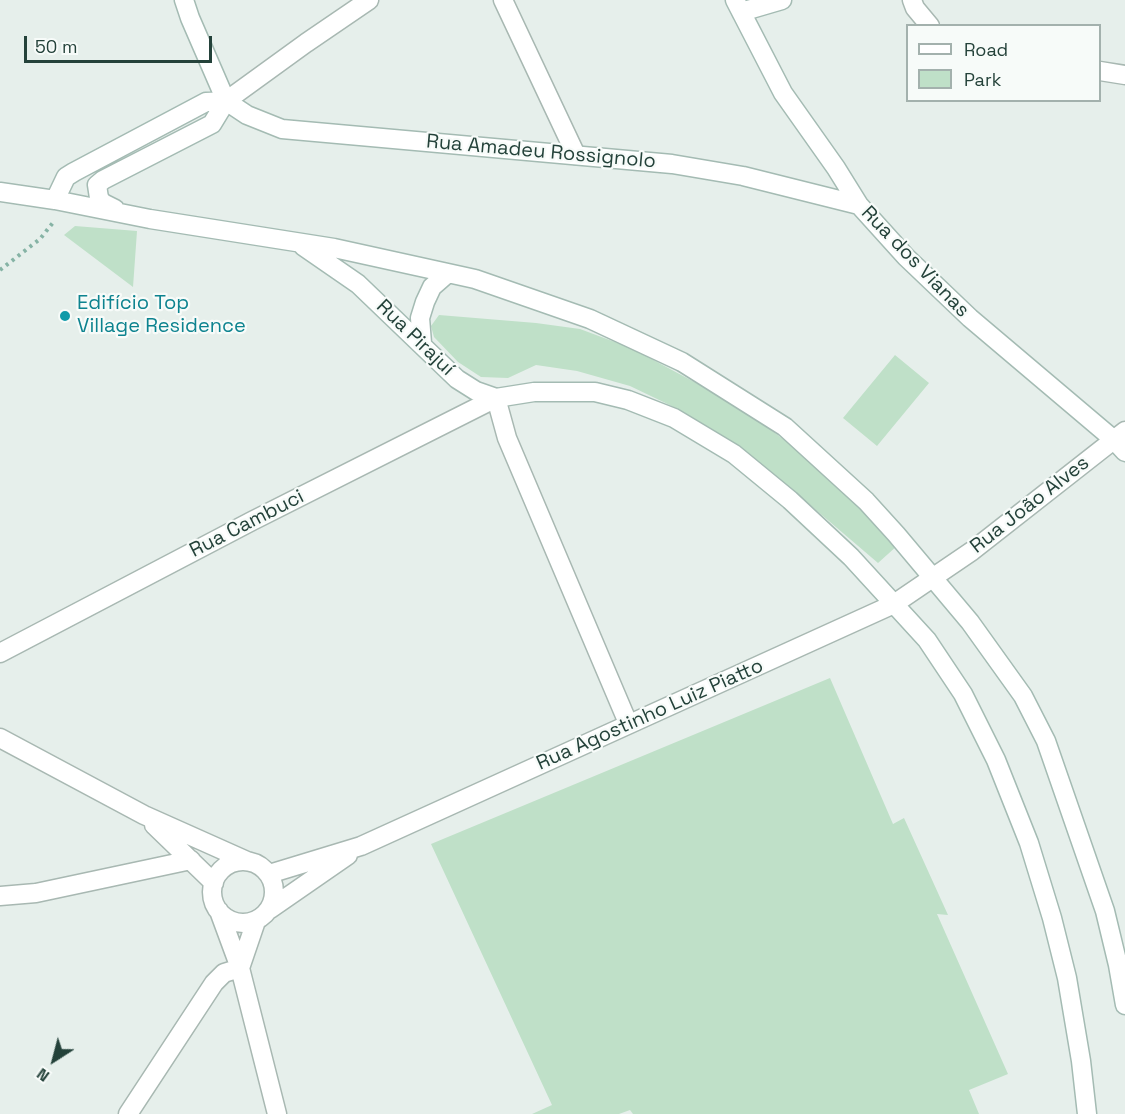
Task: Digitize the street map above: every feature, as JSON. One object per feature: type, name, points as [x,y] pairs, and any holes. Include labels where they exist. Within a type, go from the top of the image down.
[{"type":"street","points":[[184,0],[226,101]]},
{"type":"street","points":[[119,212],[99,198],[97,185],[131,164],[212,124],[226,101],[369,0]]},
{"type":"street","points":[[503,0],[576,155]]},
{"type":"street","points":[[738,6],[782,0]]},
{"type":"street","points":[[912,0],[915,8],[928,24]]},
{"type":"street","name":"Rua dos Vianas","points":[[738,6],[783,93],[859,205],[906,257],[970,318],[1121,441]]},
{"type":"street","points":[[1101,71],[1125,75]]},
{"type":"street","points":[[55,200],[66,177],[74,172],[206,102],[226,101]]},
{"type":"street","name":"Rua Amadeu Rossignolo","points":[[226,101],[247,115],[282,129],[672,164],[743,176],[859,205]]},
{"type":"street","name":"Rua Pirajuí","points":[[0,192],[297,242],[358,284],[458,380],[476,391],[495,398]]},
{"type":"street","points":[[297,242],[382,257],[475,279],[590,319],[682,362],[785,427],[866,501],[935,578],[1023,696],[1046,741],[1105,911],[1125,1005]]},
{"type":"street","points":[[422,343],[420,318],[424,302],[432,287],[448,273]]},
{"type":"street","points":[[628,723],[507,438],[495,398],[534,392],[595,392],[628,400],[674,418],[734,454],[790,500],[851,557],[927,640],[963,694],[996,760],[1029,843],[1052,918],[1067,978],[1087,1114]]},
{"type":"street","name":"Rua Cambuci","points":[[0,653],[252,521],[495,398]]},
{"type":"street","name":"Rua João Alves","points":[[935,578],[1121,441]]},
{"type":"street","name":"Rua Agostinho Luiz Piatto","points":[[269,874],[361,846],[894,604],[935,578]]},
{"type":"street","points":[[0,738],[144,815],[263,868],[269,874],[275,891],[270,909],[256,921],[245,924],[235,922],[226,918],[219,911]]},
{"type":"street","points":[[144,815],[214,883]]},
{"type":"street","name":"Rua Agostinho Luiz Piatto","points":[[270,909],[361,846]]},
{"type":"street","points":[[0,896],[36,893],[191,860]]},
{"type":"street","points":[[247,861],[237,861],[220,870],[212,895],[240,968],[277,1114]]},
{"type":"street","points":[[240,968],[256,921]]},
{"type":"street","points":[[128,1114],[214,983],[224,973],[240,968]]},
{"type":"path","points":[[0,270],[40,238]]},
{"type":"green space","points":[[75,226],[137,231],[133,287],[64,235]]},
{"type":"green space","points":[[439,315],[580,329],[631,348],[739,406],[878,514],[898,545],[878,563],[768,469],[680,410],[630,386],[577,371],[536,365],[508,378],[481,377],[458,362],[434,337],[431,326]]},
{"type":"green space","points":[[895,355],[929,383],[877,446],[843,418]]},
{"type":"green space","points":[[830,678],[893,824],[904,818],[948,915],[937,914],[1008,1074],[969,1090],[979,1114],[633,1114],[630,1110],[619,1114],[532,1114],[552,1105],[431,844]]},
{"type":"place","name":"Edifício Top Village Residence","points":[[65,316]]}]
